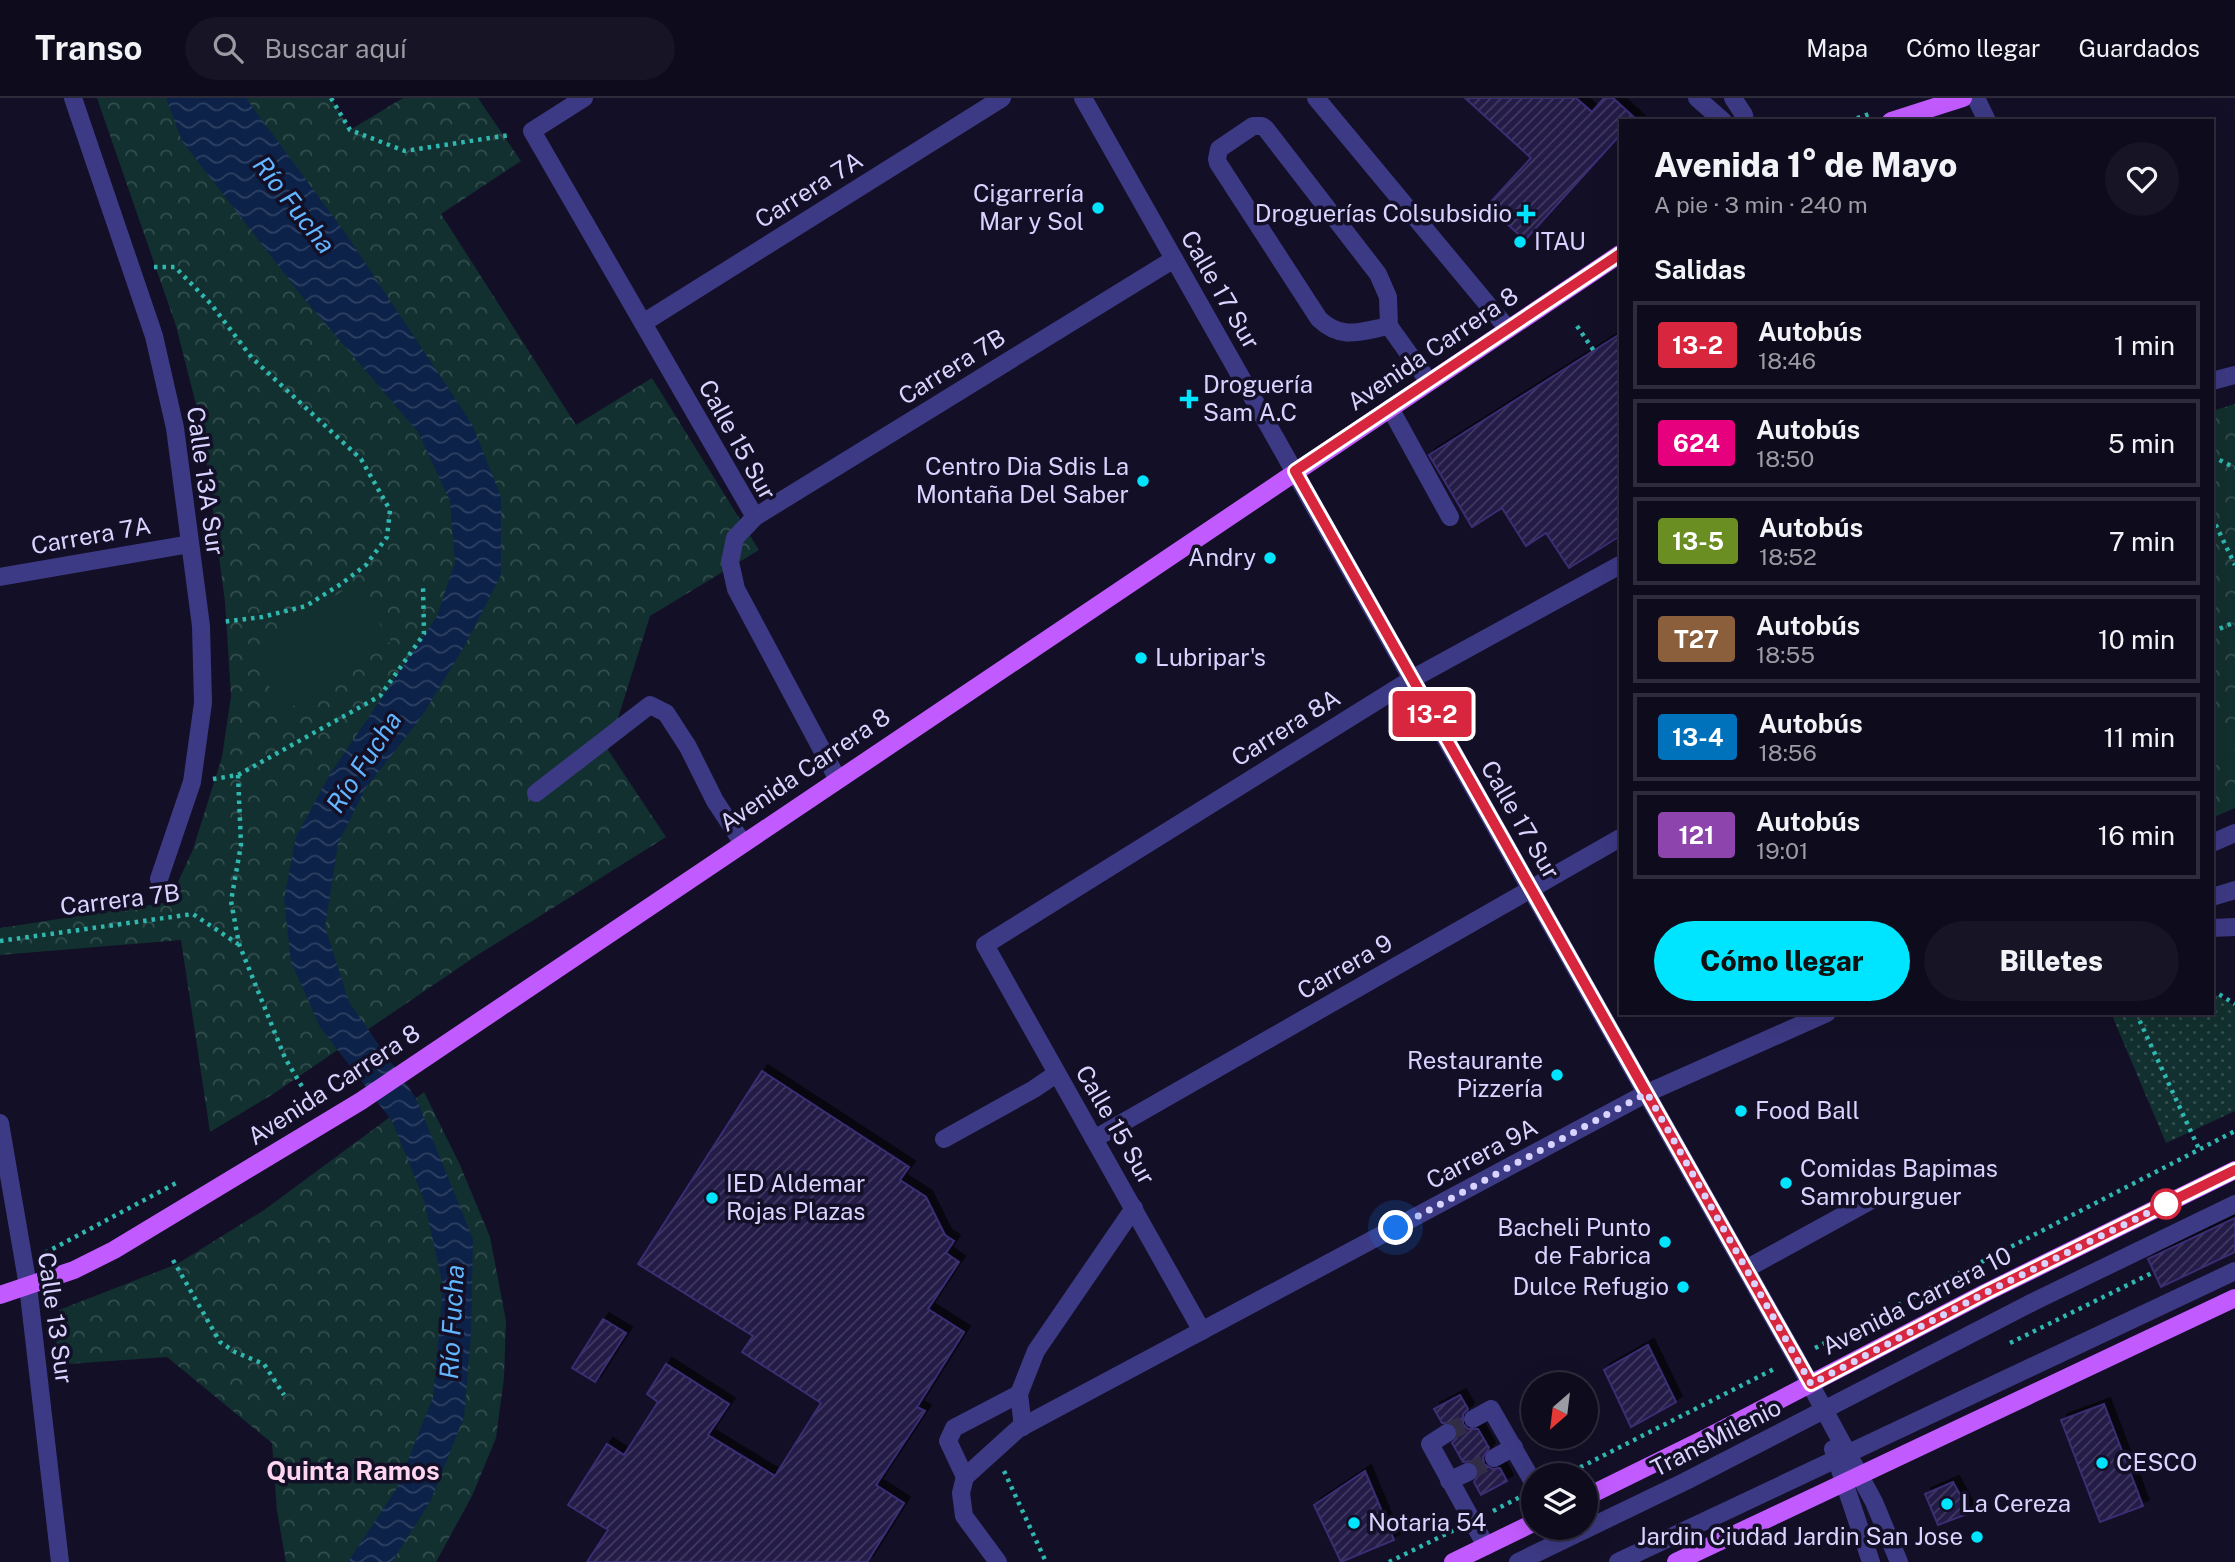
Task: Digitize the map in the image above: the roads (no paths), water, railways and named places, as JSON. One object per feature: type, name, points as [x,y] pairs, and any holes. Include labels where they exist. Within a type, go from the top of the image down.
[{"type":"main road","points":[[1897,119],[1963,98]]},
{"type":"main road","name":"Avenida Carrera 8","points":[[0,1295],[74,1270],[114,1250],[360,1101],[1619,255]]},
{"type":"main road","name":"Avenida Carrera 10","points":[[1598,1491],[1985,1293],[2235,1170]]},
{"type":"main road","points":[[1676,1562],[2235,1298]]},
{"type":"main road","points":[[1453,1562],[1521,1529]]},
{"type":"street","name":"Calle 13A Sur","points":[[73,98],[154,336],[175,428],[201,626],[203,703],[192,782],[159,879]]},
{"type":"street","name":"Calle 15 Sur","points":[[584,98],[532,131],[755,517],[735,538],[730,562],[736,589],[837,779]]},
{"type":"street","name":"Carrera 7A","points":[[643,323],[1002,98]]},
{"type":"street","name":"Calle 17 Sur","points":[[1083,98],[1811,1384],[1852,1479],[1871,1562]]},
{"type":"street","points":[[1316,98],[1508,329]]},
{"type":"street","points":[[1697,98],[1721,119]]},
{"type":"street","points":[[1733,98],[1745,119]]},
{"type":"street","points":[[1976,98],[1985,119]]},
{"type":"street","points":[[1389,326],[1349,334],[1332,330],[1320,319],[1218,163],[1219,149],[1253,127],[1258,125],[1266,129],[1378,274],[1388,297],[1389,326],[1429,382]]},
{"type":"street","name":"Carrera 7B","points":[[755,517],[1174,259]]},
{"type":"street","points":[[2214,380],[2235,375]]},
{"type":"street","points":[[1390,408],[1450,517]]},
{"type":"street","name":"Carrera 7A","points":[[0,577],[190,544]]},
{"type":"street","name":"Carrera 8A","points":[[985,945],[1412,679],[1619,566]]},
{"type":"street","points":[[536,793],[650,705],[666,713],[688,747],[715,801],[743,842]]},
{"type":"street","points":[[2214,842],[2235,833]]},
{"type":"street","name":"Carrera 9","points":[[1094,1139],[1619,839]]},
{"type":"street","points":[[2214,896],[2235,890]]},
{"type":"street","points":[[2214,928],[2235,927]]},
{"type":"street","name":"Calle 15 Sur","points":[[985,945],[1202,1331]]},
{"type":"street","name":"Carrera 9A","points":[[965,1476],[1020,1428],[1647,1093],[1822,1015]]},
{"type":"street","points":[[944,1139],[1056,1074]]},
{"type":"street","name":"Calle 13 Sur","points":[[0,1123],[28,1286],[60,1562]]},
{"type":"street","points":[[1746,1269],[1875,1198]]},
{"type":"street","name":"TransMilenio","points":[[1518,1562],[1686,1481],[2033,1302],[2235,1204]]},
{"type":"street","points":[[1020,1428],[1019,1394],[1035,1351],[1134,1208]]},
{"type":"street","points":[[1619,1562],[2235,1271]]},
{"type":"street","points":[[998,1562],[964,1516],[961,1493],[965,1476],[948,1441],[954,1428],[1019,1394]]},
{"type":"street","points":[[1473,1419],[1491,1409],[1523,1463]]},
{"type":"street","points":[[1447,1433],[1430,1444],[1486,1546]]},
{"type":"street","points":[[1494,1458],[1514,1447]]},
{"type":"street","points":[[1449,1481],[1468,1472]]},
{"type":"street","name":"Calle 17 Sur","points":[[1852,1479],[1874,1502],[1899,1562]]},
{"type":"water","name":"Río Fucha","points":[[166,98],[246,98],[346,234],[472,424],[501,497],[501,575],[464,647],[422,716],[365,789],[338,844],[325,927],[349,1002],[416,1098],[473,1239],[471,1335],[464,1417],[431,1500],[392,1562],[348,1562],[397,1488],[433,1397],[443,1286],[424,1200],[392,1121],[320,1027],[291,962],[284,899],[296,837],[330,774],[437,616],[455,562],[450,501],[418,432],[301,295],[182,141]]},
{"type":"tunnel","points":[[1447,1433],[1473,1419]]},
{"type":"tunnel","points":[[1468,1472],[1494,1458]]},
{"type":"place","name":"Cigarrería Mar y Sol","points":[[1098,208]]},
{"type":"place","name":"Droguerías Colsubsidio","points":[[1526,214]]},
{"type":"place","name":"ITAU","points":[[1520,242]]},
{"type":"place","name":"Droguería Sam A.C","points":[[1189,399]]},
{"type":"place","name":"Centro Dia Sdis La Montaña Del Saber","points":[[1143,481]]},
{"type":"place","name":"Andry","points":[[1270,558]]},
{"type":"place","name":"Lubripar's","points":[[1141,658]]},
{"type":"place","name":"Restaurante Pizzería","points":[[1557,1075]]},
{"type":"place","name":"Food Ball","points":[[1741,1111]]},
{"type":"place","name":"Comidas Bapimas Samroburguer","points":[[1786,1183]]},
{"type":"place","name":"IED Aldemar Rojas Plazas","points":[[712,1198]]},
{"type":"place","name":"Bacheli Punto de Fabrica","points":[[1665,1242]]},
{"type":"place","name":"Dulce Refugio","points":[[1683,1287]]},
{"type":"place","name":"CESCO","points":[[2102,1463]]},
{"type":"place","name":"La Cereza","points":[[1947,1504]]},
{"type":"place","name":"Notaria 54","points":[[1354,1523]]},
{"type":"place","name":"Jardin Ciudad Jardin San Jose","points":[[1977,1537]]},
{"type":"district","name":"Quinta Ramos","points":[[353,1471]]}]
